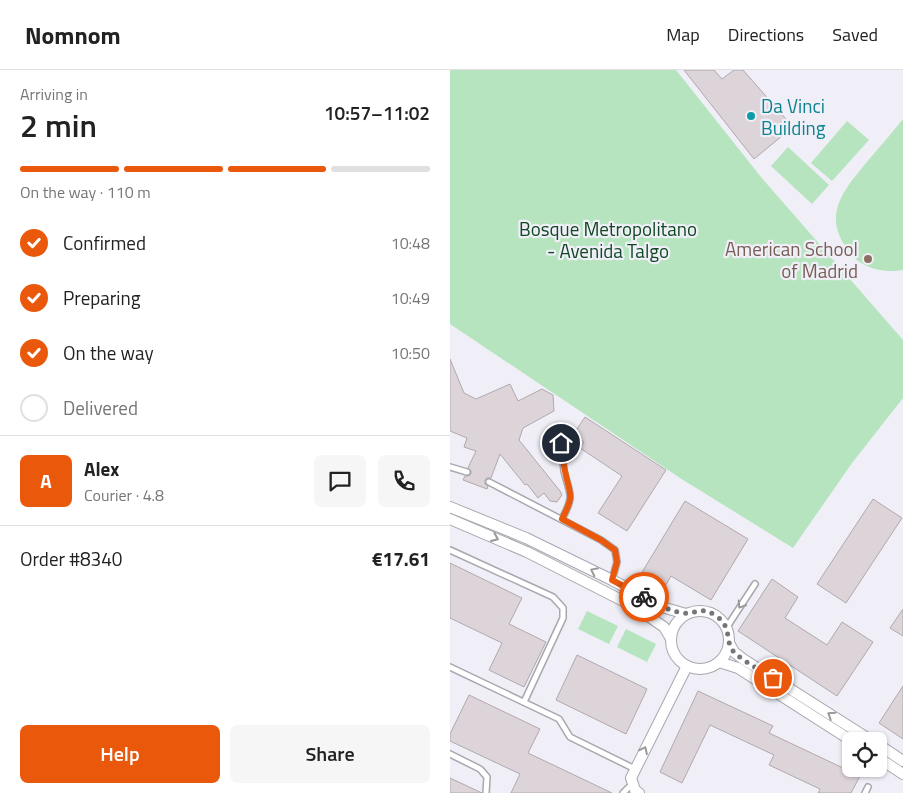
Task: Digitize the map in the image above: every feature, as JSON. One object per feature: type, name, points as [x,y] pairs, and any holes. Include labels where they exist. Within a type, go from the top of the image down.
[{"type":"street","points":[[450,507],[526,538],[662,607],[686,614]]},
{"type":"street","points":[[450,519],[527,552],[635,608],[664,627],[670,637],[674,654],[679,661],[687,666],[703,669],[712,667],[724,657],[729,643]]},
{"type":"street","points":[[670,637],[678,620],[686,614],[693,611],[708,612],[722,620],[726,627],[729,643],[734,652],[858,732]]},
{"type":"street","points":[[719,662],[738,668],[842,735]]},
{"type":"street","points":[[635,790],[631,778],[687,666]]},
{"type":"street","points":[[887,750],[903,761]]},
{"type":"street","points":[[887,763],[903,774]]},
{"type":"lane","points":[[561,443],[565,471],[572,494],[570,504],[562,519]]},
{"type":"lane","points":[[450,467],[467,472]]},
{"type":"lane","points":[[490,482],[601,540],[615,550],[617,562],[612,580]]},
{"type":"lane","points":[[450,550],[553,597],[563,608],[563,618],[524,702]]},
{"type":"lane","points":[[726,627],[755,584]]},
{"type":"lane","points":[[450,667],[559,719],[570,737],[635,769]]},
{"type":"lane","points":[[450,754],[480,769],[487,777],[486,793]]},
{"type":"lane","points":[[865,793],[868,787]]},
{"type":"lane","points":[[623,793],[635,790]]},
{"type":"green space","name":"Bosque Metropolitano - Avenida Talgo","points":[[450,70],[676,70],[761,177],[903,340],[903,398],[852,463],[793,548],[680,478],[450,324]]},
{"type":"green space","points":[[903,119],[903,270],[874,269],[856,259],[842,241],[837,229],[836,217],[838,206],[842,195],[849,185]]},
{"type":"green space","points":[[847,121],[869,140],[832,181],[811,163]]},
{"type":"green space","points":[[788,147],[829,185],[812,204],[771,166]]},
{"type":"green space","points":[[587,611],[618,626],[609,644],[578,629]]},
{"type":"green space","points":[[626,629],[656,644],[647,662],[617,647]]},
{"type":"building","name":"Da Vinci Building","points":[[684,70],[714,70],[722,79],[734,70],[743,70],[793,127],[754,159]]},
{"type":"building","points":[[450,359],[464,393],[476,399],[510,384],[518,401],[542,389],[553,395],[554,411],[523,428],[519,440],[560,491],[562,495],[557,502],[550,501],[544,493],[538,498],[500,454],[491,478],[485,480],[485,484],[488,486],[487,489],[463,480],[465,476],[471,474],[468,468],[476,451],[464,447],[467,438],[450,431]]},
{"type":"building","points":[[585,417],[666,470],[627,531],[598,513],[622,476],[580,448],[584,442],[573,435]]},
{"type":"building","points":[[873,499],[902,518],[846,603],[817,584]]},
{"type":"building","points":[[685,501],[748,539],[711,600],[671,576],[664,588],[641,574]]},
{"type":"building","points":[[450,563],[522,598],[509,624],[546,642],[524,687],[489,670],[502,643],[450,618]]},
{"type":"building","points":[[772,579],[798,597],[785,618],[827,645],[842,622],[873,642],[837,696],[738,631]]},
{"type":"building","points":[[903,609],[903,636],[890,628]]},
{"type":"building","points":[[577,655],[647,689],[626,734],[556,700]]},
{"type":"building","points":[[903,686],[903,739],[879,723]]},
{"type":"building","points":[[698,691],[773,726],[769,733],[842,767],[842,777],[859,777],[851,793],[818,793],[820,789],[769,765],[774,755],[710,725],[682,783],[660,772]]},
{"type":"building","points":[[469,695],[540,729],[528,753],[612,793],[511,793],[520,774],[450,741],[450,734]]},
{"type":"building","points":[[450,778],[482,793],[450,793]]},
{"type":"way so far","points":[[644,597],[662,607],[686,614],[701,610],[716,615],[726,627],[729,643],[734,652],[773,678]]},
{"type":"place","name":"Da Vinci Building","points":[[751,116]]},
{"type":"place","name":"American School of Madrid","points":[[868,259]]},
{"type":"route","points":[[561,443],[565,471],[572,494],[570,504],[562,519],[601,540],[615,550],[617,562],[612,580],[644,597]]}]
